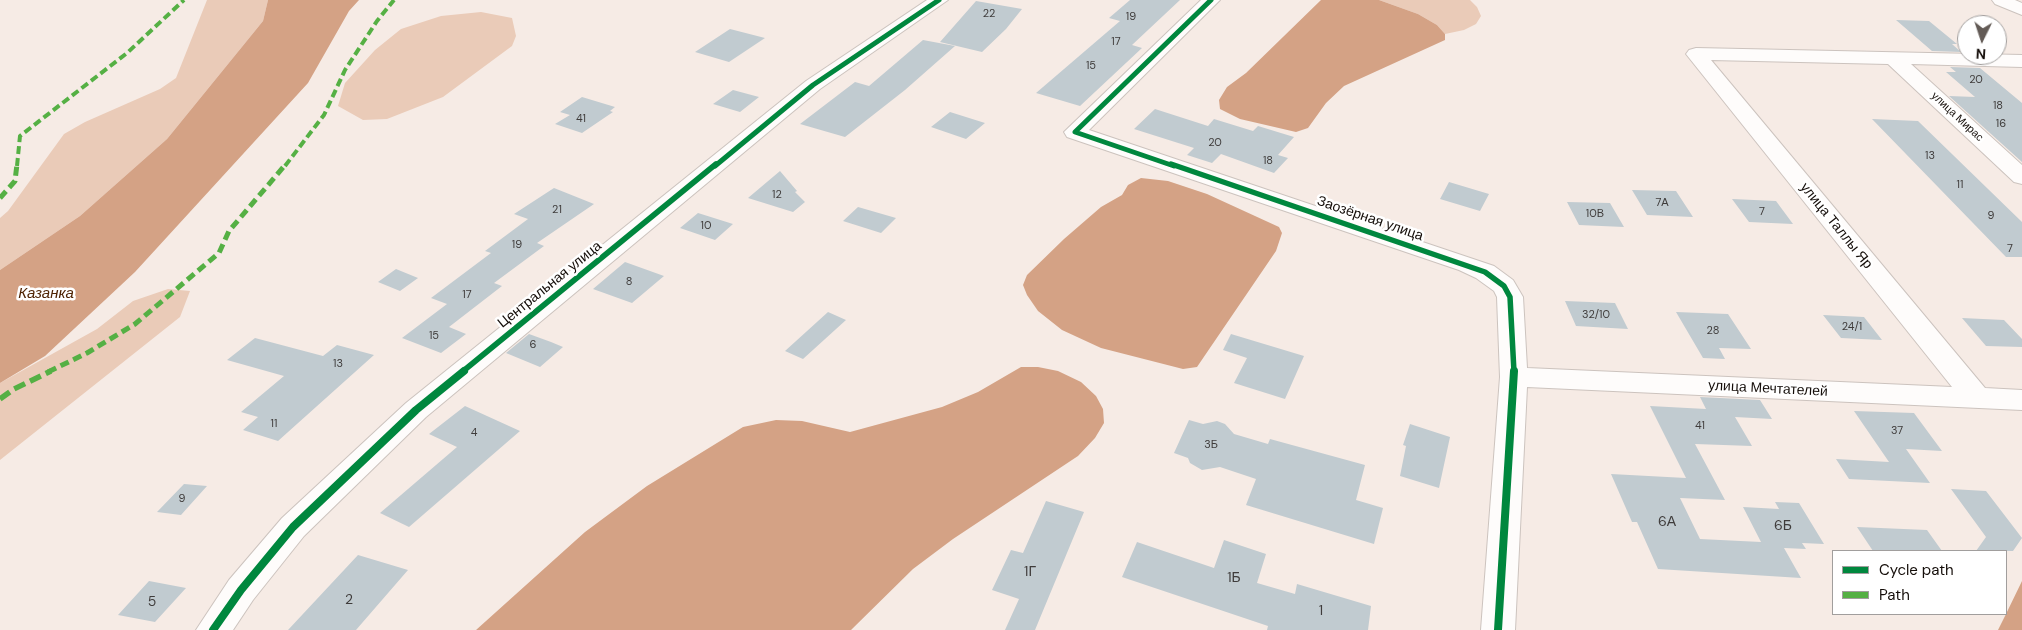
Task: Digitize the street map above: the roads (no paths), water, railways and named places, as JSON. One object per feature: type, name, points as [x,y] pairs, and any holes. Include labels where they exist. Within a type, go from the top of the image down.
[{"type":"street","name":"Центральная улица","points":[[213,630],[241,590],[293,527],[416,410],[812,85],[940,0]]},
{"type":"street","name":"Заозёрная улица","points":[[1211,0],[1075,132],[1485,272],[1504,286],[1510,297],[1514,378],[1498,630]]},
{"type":"street","points":[[2001,0],[2021,10]]},
{"type":"street","name":"улица Таллы Яр","points":[[1893,58],[1696,54],[1976,398]]},
{"type":"street","points":[[1893,58],[2022,61]]},
{"type":"street","name":"улица Мирас","points":[[1893,58],[2022,176]]},
{"type":"street","name":"улица Мечтателей","points":[[1514,378],[2022,400]]},
{"type":"water","name":"Казанка","points":[[268,0],[359,0],[349,11],[308,83],[135,272],[45,356],[0,383],[0,270],[80,216],[167,139],[263,21]]},
{"type":"water","points":[[1321,0],[1379,0],[1418,14],[1437,25],[1445,34],[1445,40],[1344,86],[1326,103],[1308,128],[1296,132],[1240,119],[1220,109],[1219,100],[1227,87],[1246,73]]},
{"type":"water","points":[[1141,178],[1168,181],[1207,194],[1279,227],[1282,233],[1276,251],[1197,367],[1183,369],[1101,348],[1062,330],[1038,311],[1027,295],[1023,285],[1027,275],[1064,239],[1101,207],[1122,195],[1128,185]]},
{"type":"water","points":[[1021,367],[1038,367],[1058,371],[1081,382],[1096,396],[1103,409],[1104,423],[1095,438],[1078,456],[953,539],[913,569],[851,630],[476,630],[585,532],[647,486],[743,427],[776,420],[802,421],[850,432],[942,407],[978,392]]},
{"type":"water","points":[[2022,581],[2022,630],[1998,630]]}]
